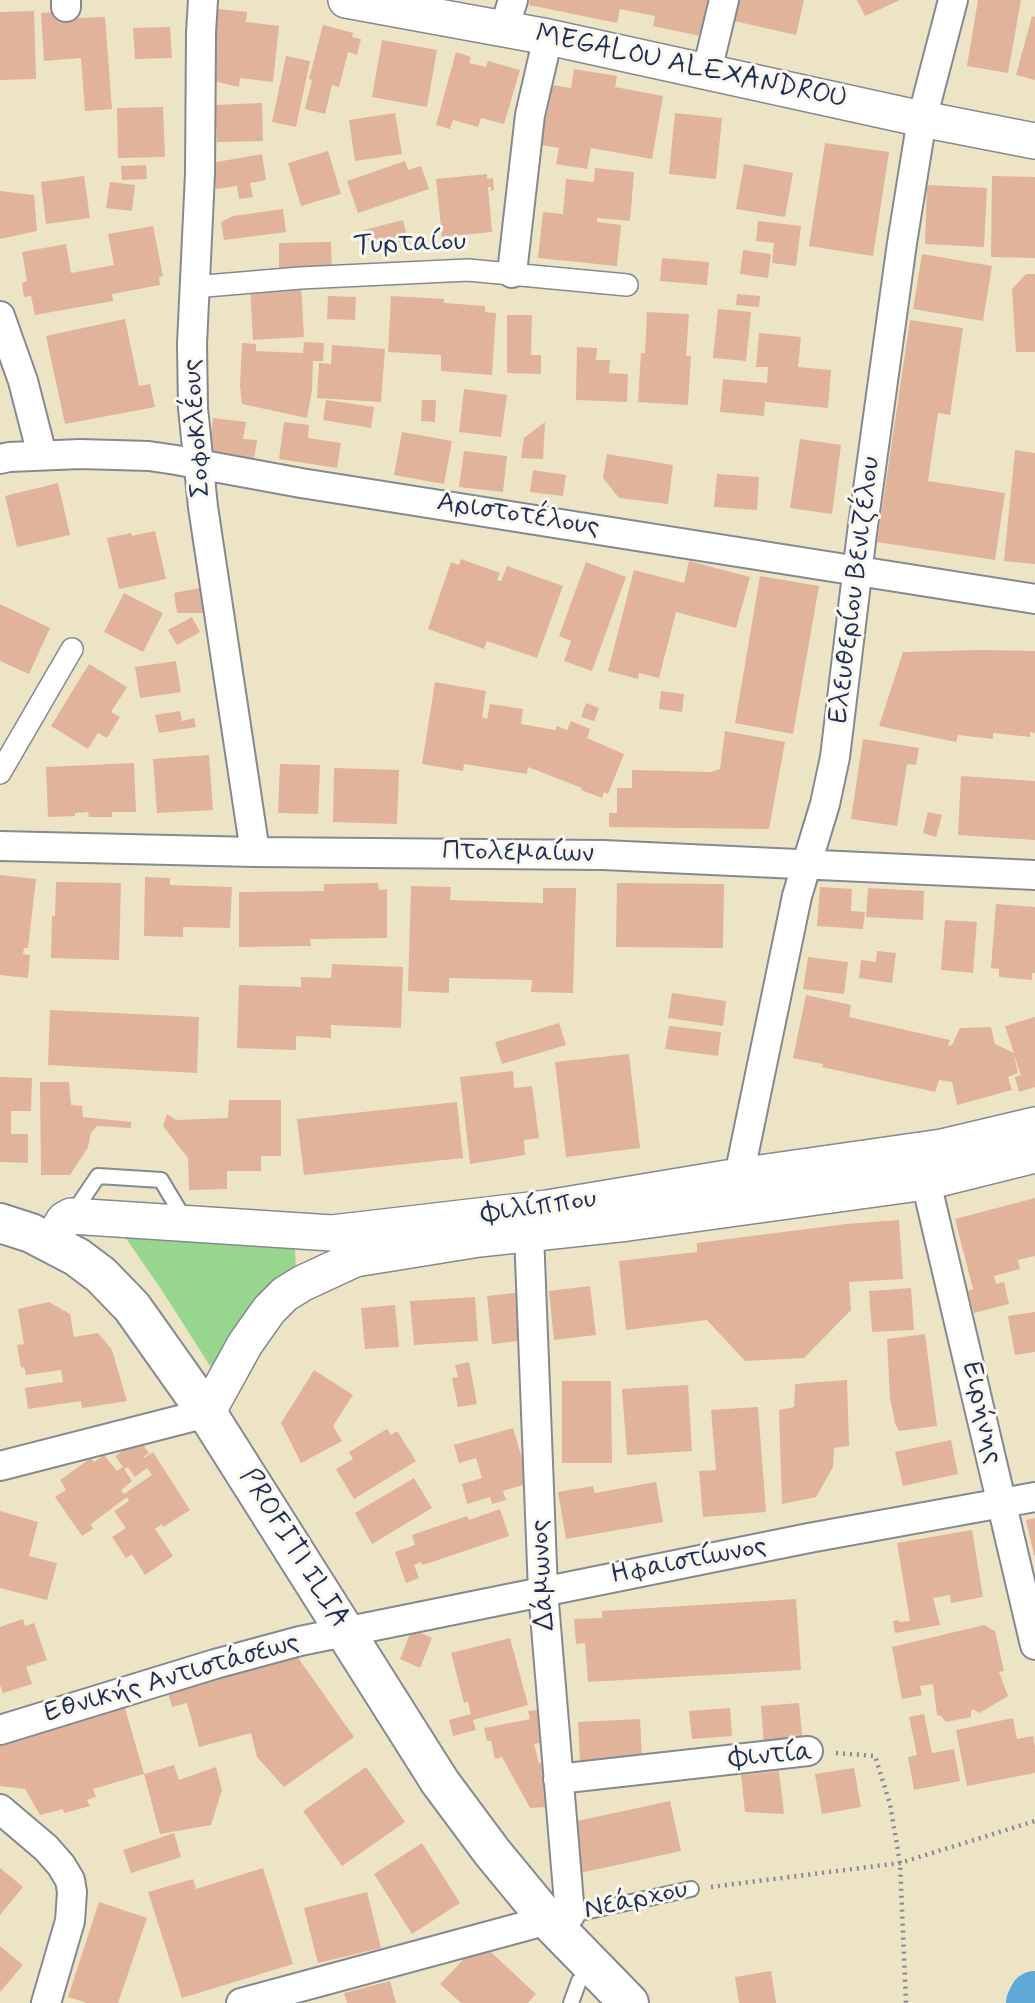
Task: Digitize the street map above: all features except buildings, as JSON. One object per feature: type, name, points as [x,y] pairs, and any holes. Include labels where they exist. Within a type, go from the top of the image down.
[{"type":"main road","name":"PROFITI ILIA","points":[[0,1223],[32,1233],[61,1229],[89,1264],[144,1323],[207,1413],[440,1782],[492,1852],[559,1918],[629,2003]]},
{"type":"street","name":"Σοφοκλέους","points":[[203,0],[192,386],[197,464],[255,852]]},
{"type":"street","name":"MEGALOU ALEXANDROU","points":[[346,0],[508,14],[548,37],[1035,141]]},
{"type":"street","points":[[707,71],[724,0]]},
{"type":"street","name":"Ελευθερίου Βενιζέλου","points":[[739,1176],[797,897],[825,804],[835,757],[894,297],[922,119],[953,0]]},
{"type":"street","points":[[512,273],[530,115],[548,37]]},
{"type":"street","name":"Τυρταίου","points":[[194,287],[300,278],[468,270],[627,285]]},
{"type":"street","points":[[0,316],[23,381],[42,455]]},
{"type":"street","name":"Αριστοτέλους","points":[[0,459],[80,454],[149,456],[301,483],[1035,599]]},
{"type":"street","points":[[0,773],[72,649]]},
{"type":"street","name":"Πτολεμαίων","points":[[0,846],[255,852],[603,855],[1035,874]]},
{"type":"street","name":"Φιλίππου","points":[[61,1229],[187,1224],[332,1233],[547,1208],[739,1176],[942,1147],[1035,1125]]},
{"type":"street","name":"Φιλίππου","points":[[207,1413],[257,1325],[285,1294],[330,1269],[355,1259],[480,1239],[668,1218],[926,1182],[1035,1156]]},
{"type":"street","name":"Ειρήνης","points":[[926,1182],[1035,1645]]},
{"type":"street","name":"Δάμωνος","points":[[529,1234],[543,1591],[558,1779],[559,1918]]},
{"type":"street","points":[[0,1466],[207,1413]]},
{"type":"street","name":"Ηφαιστίωνος","points":[[345,1631],[809,1538],[1035,1497]]},
{"type":"street","name":"Εθνικής Αντιστάσεως","points":[[0,1730],[215,1664],[345,1631]]},
{"type":"street","name":"Φιντία","points":[[558,1779],[808,1751]]},
{"type":"street","points":[[0,1808],[46,1848],[70,1880],[70,1921],[46,2003]]},
{"type":"street","name":"Νεάρχου","points":[[241,2003],[559,1918]]},
{"type":"lane","name":"Νεάρχου","points":[[559,1918],[691,1889]]},
{"type":"lane","points":[[571,2003],[579,1981]]},
{"type":"path","name":"Φιντία","points":[[808,1751],[874,1756],[890,1804],[900,1863]]},
{"type":"path","name":"Νεάρχου","points":[[691,1889],[900,1863],[1035,1821]]},
{"type":"path","points":[[900,1863],[906,2003]]},
{"type":"green space","points":[[136,1234],[295,1246],[296,1273],[217,1377],[125,1237]]},
{"type":"waterway","points":[[1032,2003],[1035,1997]]}]
